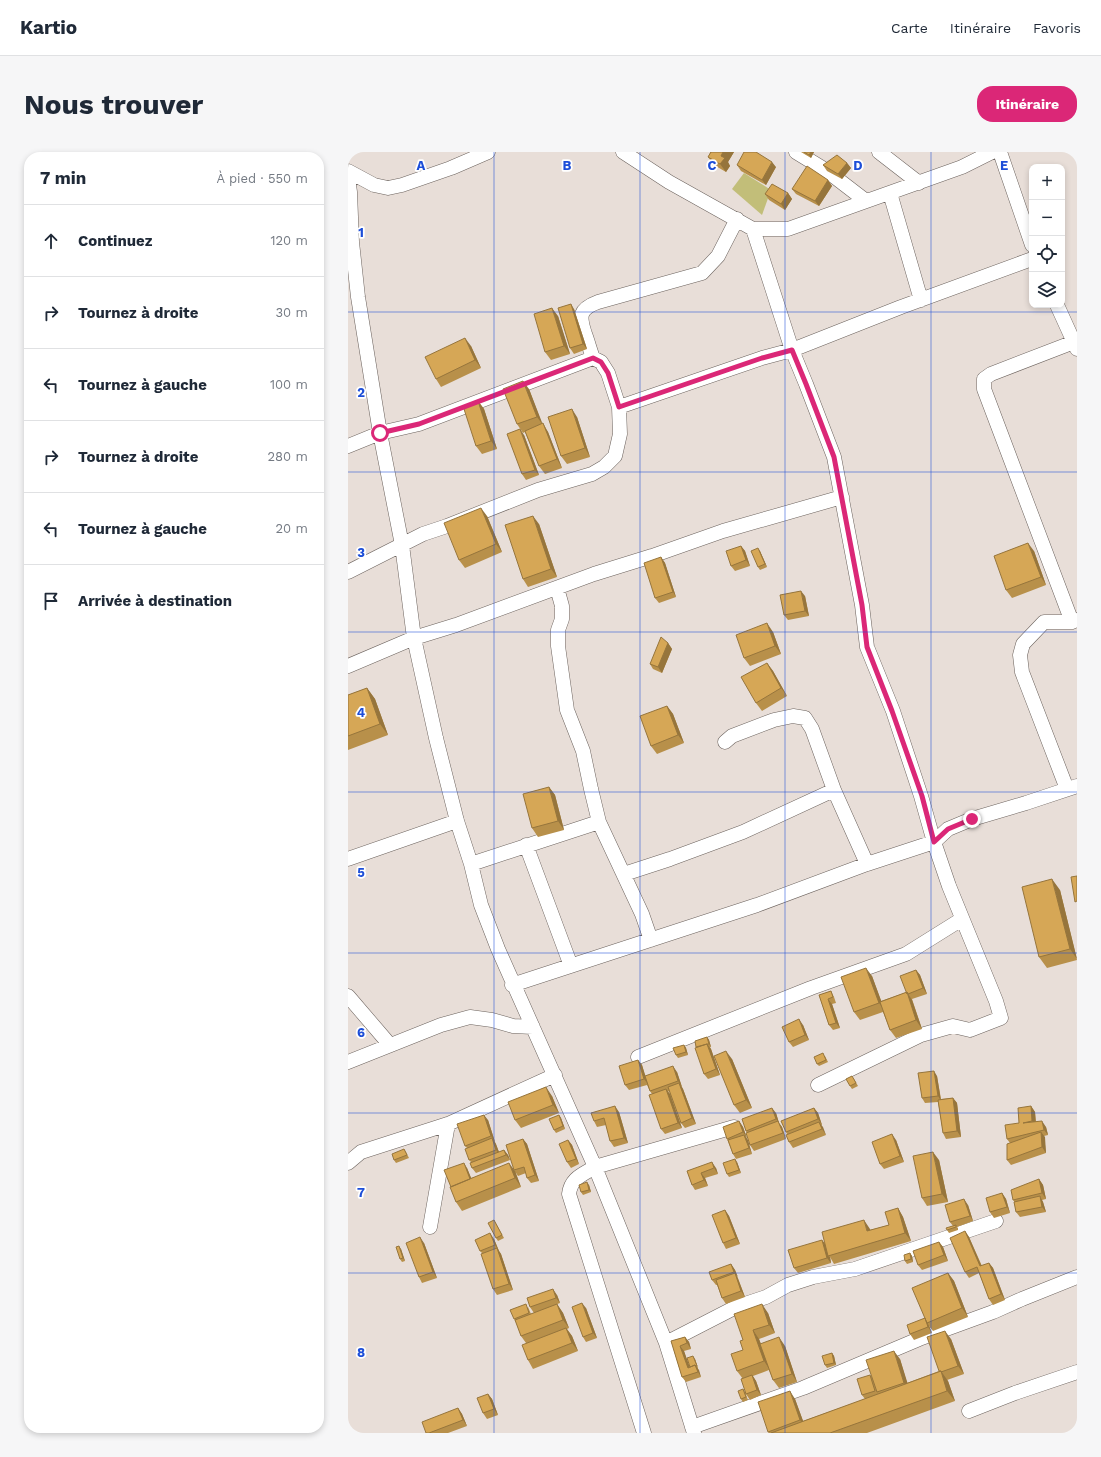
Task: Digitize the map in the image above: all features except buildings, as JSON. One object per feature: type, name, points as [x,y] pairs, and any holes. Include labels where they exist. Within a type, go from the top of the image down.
[{"type":"street","points":[[348,171],[374,185],[388,188],[402,185],[451,168],[488,152]]},
{"type":"street","points":[[622,152],[669,182],[721,212],[738,219],[753,229],[788,229],[962,167],[982,154]]},
{"type":"street","points":[[796,152],[827,171],[866,201]]},
{"type":"street","points":[[879,152],[918,183]]},
{"type":"street","points":[[1000,152],[1029,236]]},
{"type":"street","points":[[348,178],[350,192],[353,298],[402,545],[414,638],[456,820],[472,864],[481,905],[498,949],[512,985],[555,1075],[595,1167],[666,1343],[693,1430],[803,1388],[919,1339],[993,1312],[1077,1277]]},
{"type":"street","points":[[890,193],[921,300]]},
{"type":"street","points":[[348,572],[423,534],[538,490],[592,474],[604,467],[615,456],[620,434],[619,407],[608,373],[601,362],[593,358],[580,319],[582,311],[588,305],[702,273],[718,256],[738,219]]},
{"type":"street","points":[[753,229],[792,350],[834,457],[862,605],[867,647],[895,718],[922,796],[934,842],[962,919],[996,1000],[1001,1018],[970,1030],[953,1026],[921,1035],[818,1085]]},
{"type":"street","points":[[619,407],[762,358],[792,350],[1029,260]]},
{"type":"street","points":[[512,985],[757,905],[867,864],[934,842],[948,829],[972,819],[1026,804],[1072,788],[1022,672],[1020,655],[1023,644],[1044,622],[1075,621],[984,389],[984,379],[991,374],[1075,345],[1058,308]]},
{"type":"street","points":[[348,446],[380,433],[419,424],[593,358]]},
{"type":"street","points":[[348,666],[414,638],[456,625],[594,574],[652,556],[723,531],[842,497]]},
{"type":"street","points":[[557,588],[562,606],[562,618],[558,630],[558,646],[567,710],[583,751],[599,822],[642,914],[651,940]]},
{"type":"street","points":[[725,742],[732,736],[774,720],[793,716],[805,718],[812,729],[834,790],[867,864]]},
{"type":"street","points":[[624,874],[743,832],[834,790]]},
{"type":"street","points":[[348,859],[456,820]]},
{"type":"street","points":[[472,864],[599,822]]},
{"type":"street","points":[[526,845],[571,966]]},
{"type":"street","points":[[638,1057],[810,988],[906,954],[962,919]]},
{"type":"street","points":[[348,996],[390,1045]]},
{"type":"street","points":[[348,1062],[441,1025],[470,1017],[492,1020],[513,1026],[533,1027]]},
{"type":"street","points":[[348,1163],[361,1152],[448,1124],[555,1075]]},
{"type":"street","points":[[430,1227],[448,1124]]},
{"type":"street","points":[[644,1433],[569,1194],[570,1185],[577,1178],[595,1167],[734,1127]]},
{"type":"street","points":[[666,1343],[736,1307],[766,1296],[788,1285],[813,1277],[855,1268],[996,1221]]},
{"type":"street","points":[[969,1411],[1015,1393],[1077,1372]]},
{"type":"shaded area","points":[[744,173],[771,190],[762,215],[732,189]]},
{"type":"route","points":[[380,433],[419,424],[593,358],[601,362],[608,373],[619,407],[762,358],[792,350],[834,457],[862,605],[867,647],[892,711],[922,796],[934,842],[948,829],[972,819]]}]
